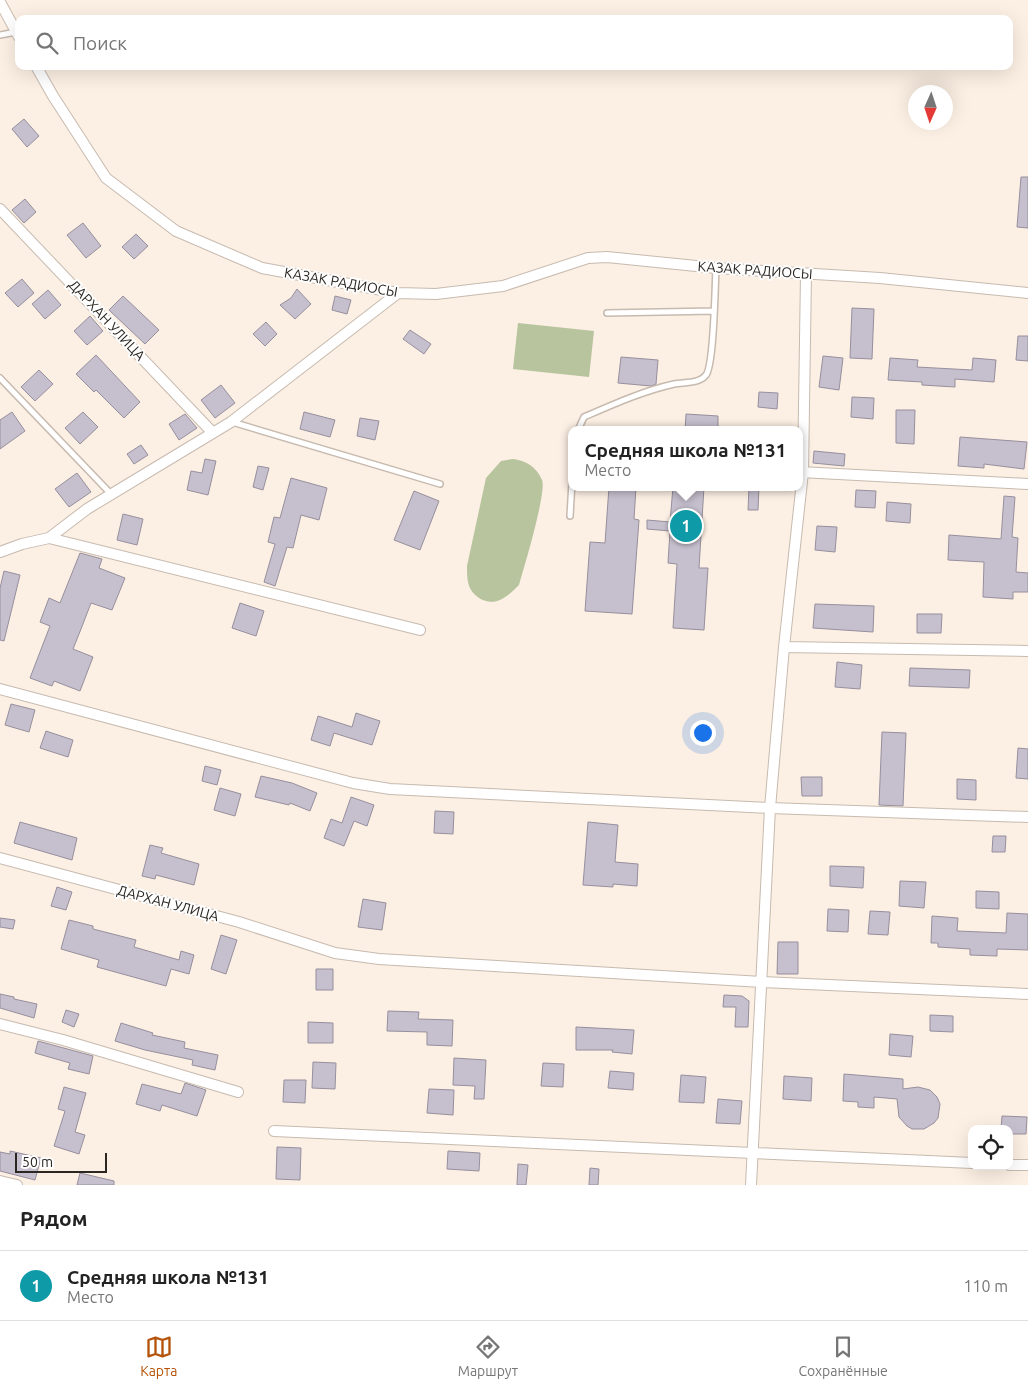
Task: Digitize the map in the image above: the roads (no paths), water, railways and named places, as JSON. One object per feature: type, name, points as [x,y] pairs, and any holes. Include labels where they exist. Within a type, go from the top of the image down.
[{"type":"street","points":[[0,2],[15,31]]},
{"type":"street","name":"КАЗАК РАДИОСЫ","points":[[38,70],[106,178],[176,231],[262,268],[398,293],[436,294],[503,286],[588,258],[608,257],[716,268],[880,278],[1028,293]]},
{"type":"street","name":"ДАРХАН УЛИЦА","points":[[0,209],[212,433]]},
{"type":"street","points":[[803,426],[806,274]]},
{"type":"street","points":[[0,552],[22,544],[49,538],[87,509],[230,422],[398,293]]},
{"type":"street","points":[[803,472],[1028,484]]},
{"type":"street","points":[[751,1185],[770,808],[800,491]]},
{"type":"street","points":[[49,538],[420,630]]},
{"type":"street","points":[[784,647],[1028,651]]},
{"type":"street","points":[[0,689],[353,783],[390,789],[770,808],[1028,817]]},
{"type":"street","name":"ДАРХАН УЛИЦА","points":[[0,858],[239,922],[335,953],[379,958],[762,982],[1028,994]]},
{"type":"street","points":[[0,1024],[63,1040],[238,1092]]},
{"type":"street","points":[[274,1132],[968,1163]]},
{"type":"street","points":[[1013,1164],[1028,1165]]},
{"type":"street","points":[[0,1181],[17,1185]]},
{"type":"lane","points":[[0,35],[15,35]]},
{"type":"lane","points":[[580,426],[584,417],[654,388],[699,380],[707,374],[712,353],[716,268]]},
{"type":"lane","points":[[608,313],[714,311]]},
{"type":"lane","points":[[0,378],[111,494]]},
{"type":"lane","points":[[230,422],[440,484]]},
{"type":"lane","points":[[570,516],[571,491]]},
{"type":"place","name":"Средняя школа №131","points":[[686,526]]}]
